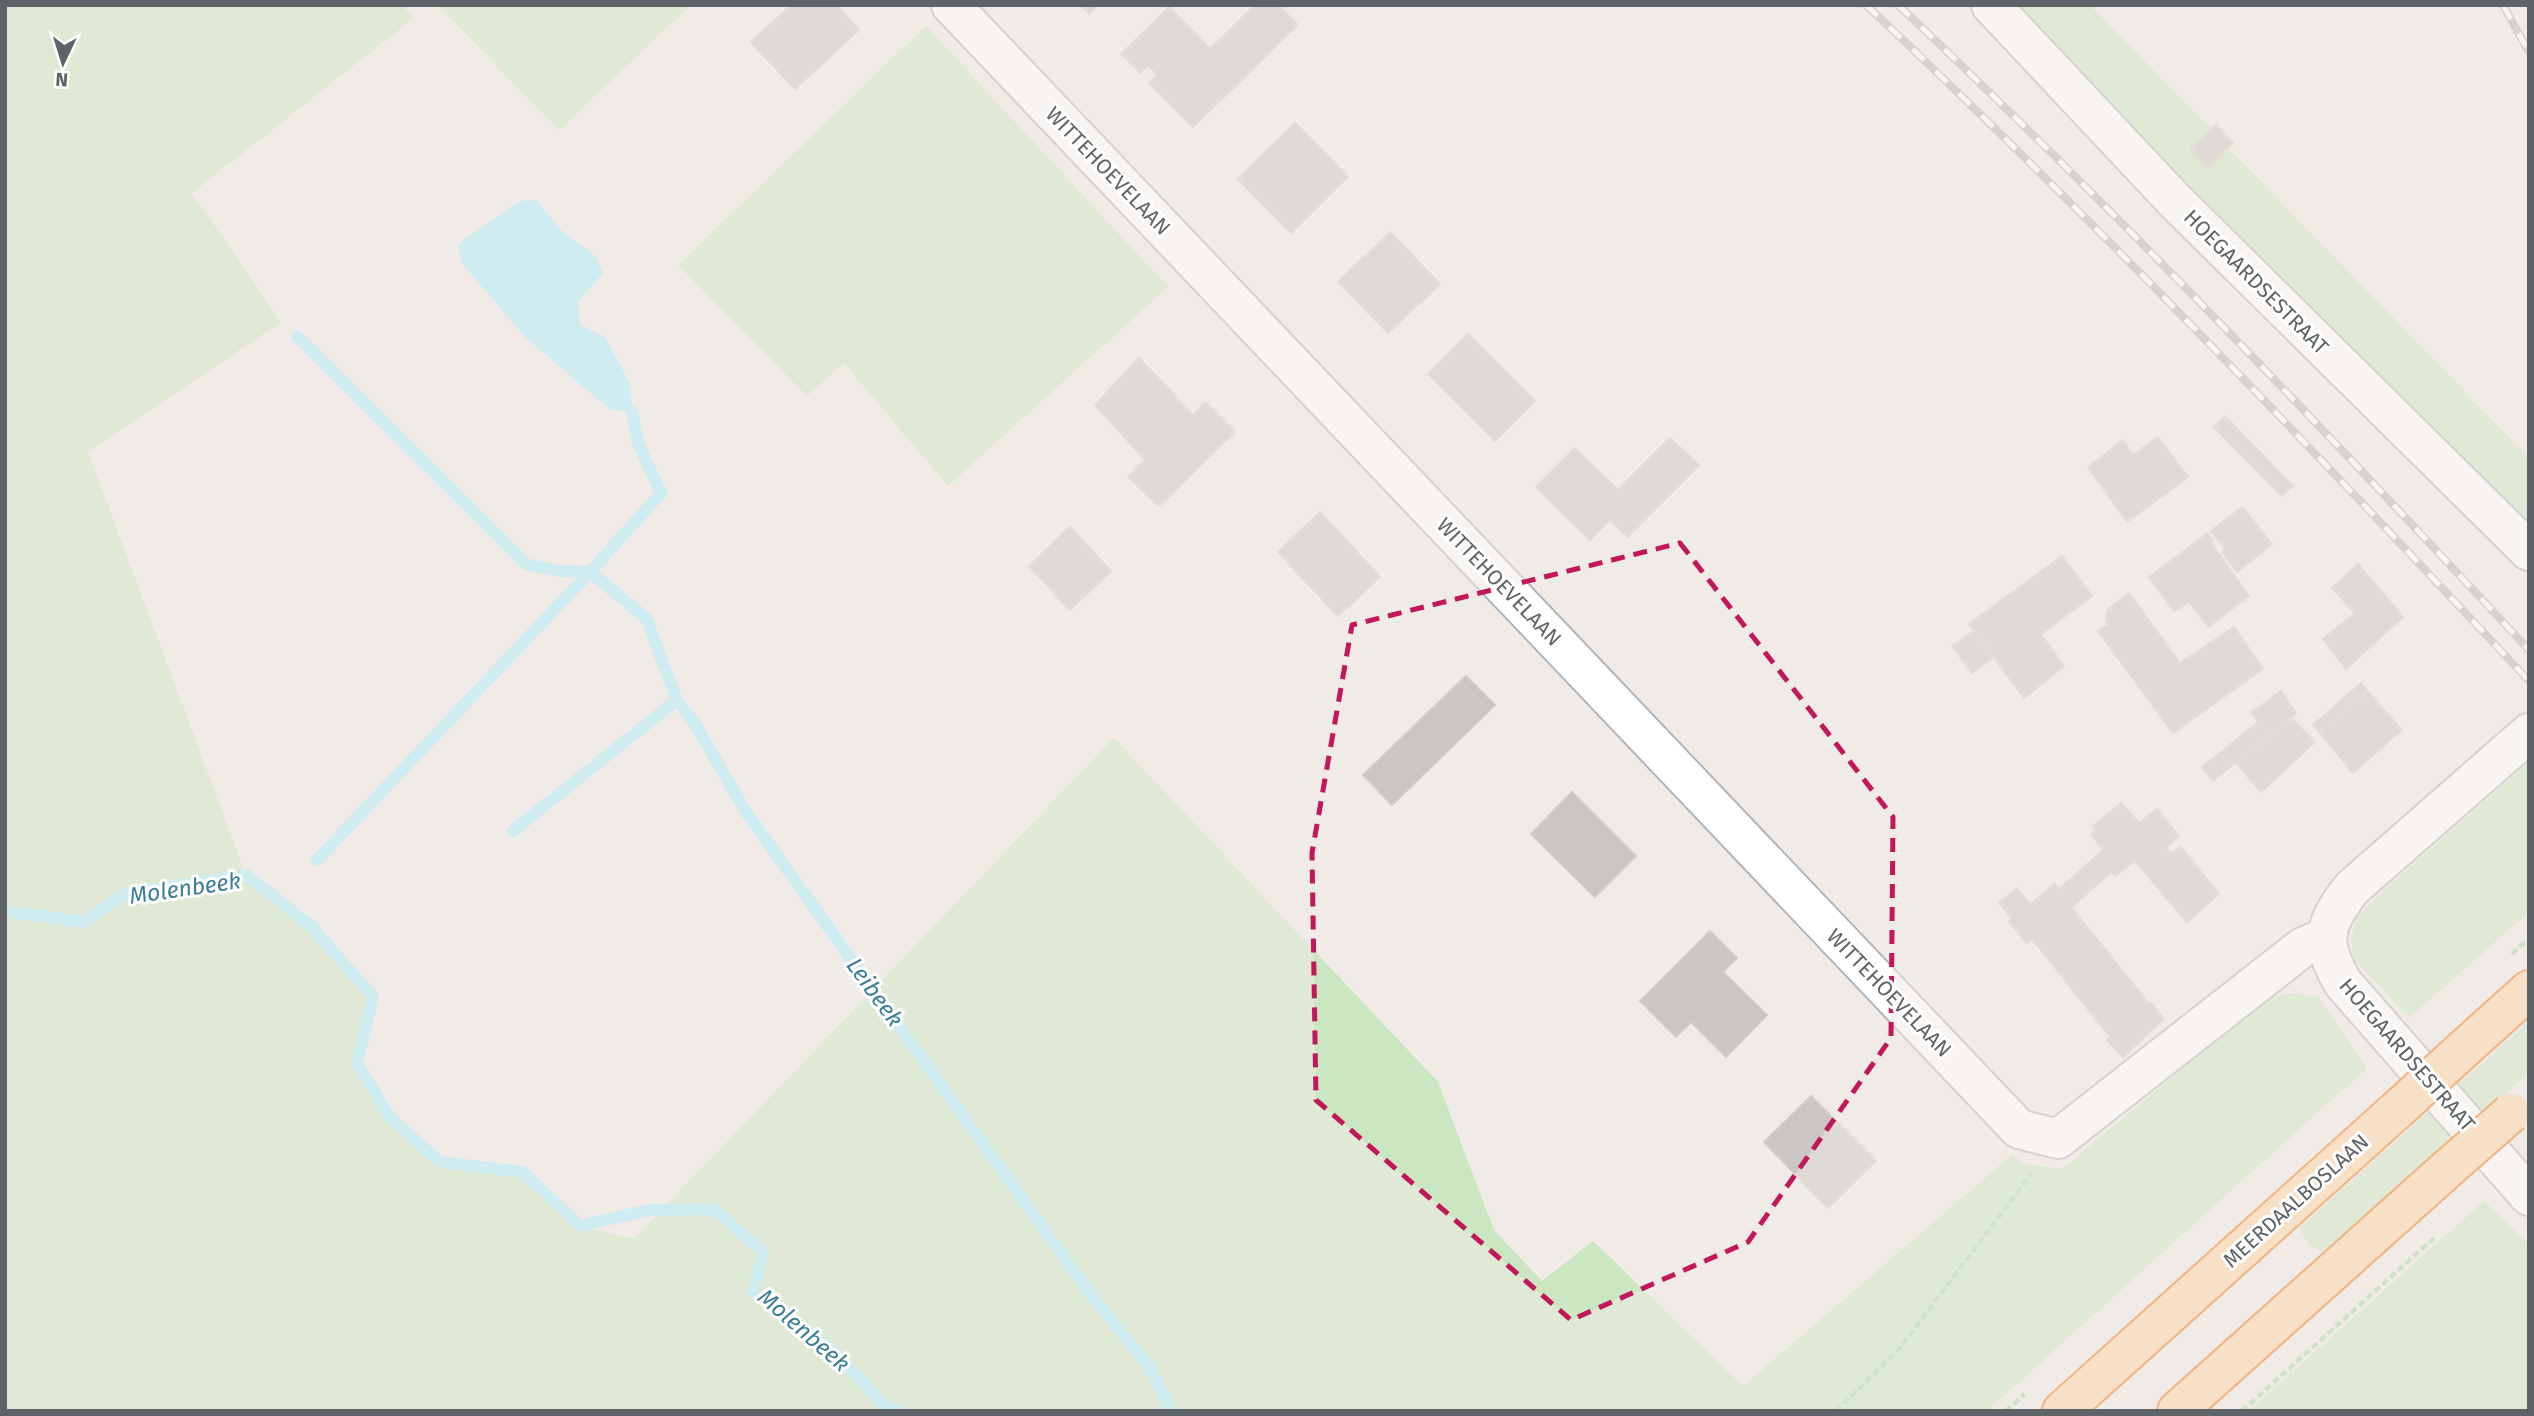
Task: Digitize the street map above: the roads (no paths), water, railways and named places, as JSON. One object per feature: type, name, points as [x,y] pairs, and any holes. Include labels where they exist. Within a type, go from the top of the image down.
[{"type":"highway","name":"MEERDAALBOSLAAN","points":[[2062,1411],[2529,990]]},
{"type":"highway","points":[[2177,1411],[2520,1105]]},
{"type":"street","name":"WITTEHOEVELAAN","points":[[951,5],[2019,1129],[2058,1139],[2303,947],[2326,937]]},
{"type":"street","name":"HOEGAARDSESTRAAT","points":[[1991,5],[2175,201],[2529,551]]},
{"type":"street","points":[[2326,937],[2334,911],[2352,888],[2529,733]]},
{"type":"street","name":"HOEGAARDSESTRAAT","points":[[2326,937],[2330,962],[2343,984],[2529,1196]]},
{"type":"water","points":[[536,200],[561,230],[596,257],[603,273],[578,302],[580,325],[605,337],[630,384],[632,412],[609,409],[525,337],[461,262],[458,244],[520,201]]},
{"type":"waterway","points":[[297,336],[526,564],[559,571],[590,572]]},
{"type":"waterway","points":[[317,860],[590,572],[661,493],[638,443],[632,412]]},
{"type":"waterway","name":"Leibeek","points":[[590,572],[646,618],[677,700],[695,724],[746,812],[1093,1298],[1149,1367],[1171,1411]]},
{"type":"waterway","points":[[513,831],[677,700]]},
{"type":"waterway","name":"Molenbeek","points":[[5,911],[83,922],[125,894],[246,875],[311,926],[373,997],[357,1063],[390,1118],[440,1162],[523,1172],[580,1226],[649,1210],[714,1209],[763,1252],[753,1292],[828,1346],[888,1409],[898,1411]]},
{"type":"railway","points":[[1866,5],[2036,169],[2203,337],[2529,681]]},
{"type":"railway","points":[[1898,5],[2140,241],[2375,485],[2529,650]]},
{"type":"railway","points":[[2503,5],[2529,52]]}]
